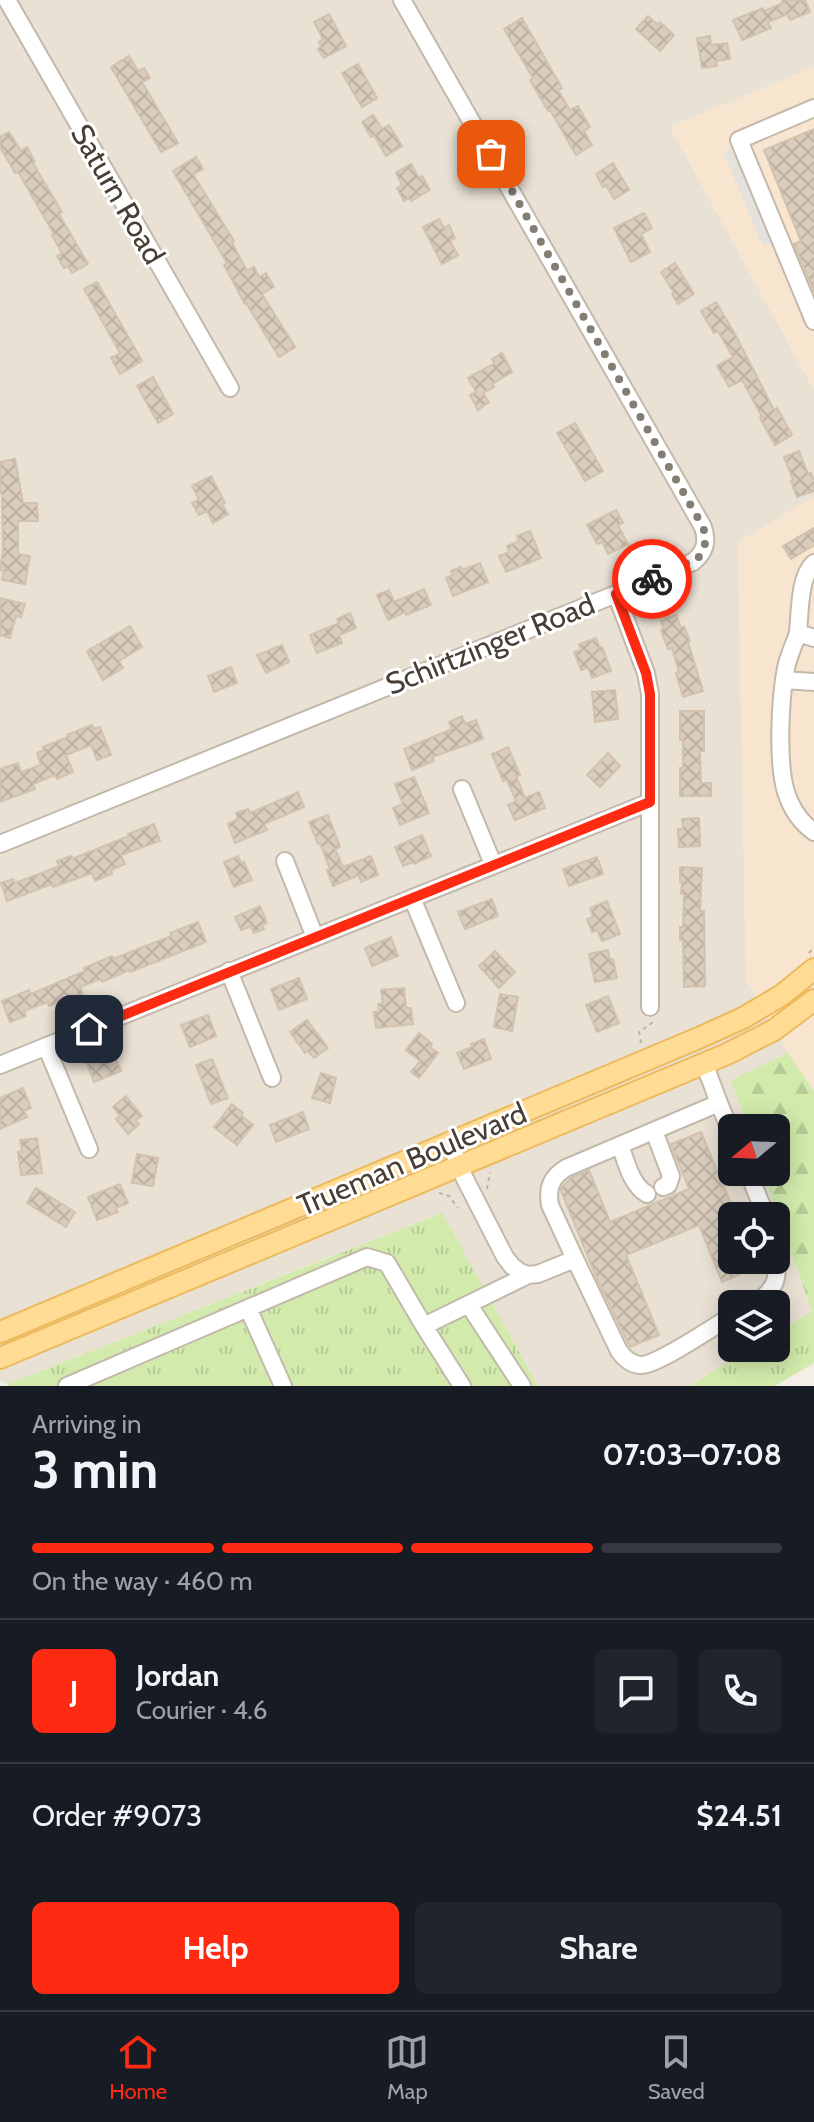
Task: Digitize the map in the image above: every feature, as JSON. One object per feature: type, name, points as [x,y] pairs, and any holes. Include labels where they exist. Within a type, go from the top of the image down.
[{"type":"main road","name":"Trueman Boulevard","points":[[0,1332],[743,1018],[782,995],[814,969]]},
{"type":"main road","name":"Trueman Boulevard","points":[[0,1358],[704,1063],[774,1030],[814,1000]]},
{"type":"street","name":"Saturn Road","points":[[7,0],[230,388]]},
{"type":"street","name":"Schirtzinger Road","points":[[0,844],[616,594],[698,558],[702,553],[706,540],[703,527],[402,0]]},
{"type":"street","points":[[814,108],[739,140],[814,321]]},
{"type":"street","points":[[814,563],[805,575],[806,636],[786,664],[780,718],[787,795],[799,818],[814,832]]},
{"type":"street","points":[[616,594],[646,673],[650,694],[650,1007]]},
{"type":"street","points":[[784,680],[814,682]]},
{"type":"street","points":[[462,789],[493,864]]},
{"type":"street","points":[[0,1065],[650,802]]},
{"type":"street","points":[[285,861],[315,937]]},
{"type":"street","points":[[412,898],[456,1003]]},
{"type":"street","points":[[229,971],[272,1078]]},
{"type":"street","points":[[46,1046],[89,1149]]},
{"type":"street","points":[[704,1063],[723,1114]]},
{"type":"street","points":[[718,1324],[652,1363],[636,1365],[624,1358],[548,1196],[551,1181],[566,1168],[719,1103]]},
{"type":"street","points":[[654,1131],[671,1176],[668,1185],[663,1187]]},
{"type":"street","points":[[450,1143],[505,1257],[520,1272],[528,1275]]},
{"type":"street","points":[[620,1145],[636,1184],[647,1194]]},
{"type":"street","points":[[67,1386],[367,1257],[387,1263],[462,1386]]},
{"type":"street","points":[[424,1326],[528,1275],[575,1259]]},
{"type":"street","points":[[469,1305],[522,1386]]},
{"type":"street","points":[[248,1308],[283,1386]]},
{"type":"path","points":[[647,1060],[639,1032],[652,1023],[650,1007]]},
{"type":"shaded area","points":[[0,0],[814,0],[814,67],[670,127],[814,390],[814,497],[738,542],[746,978],[788,1053],[731,1080],[743,1114],[718,1114],[718,1186],[768,1186],[774,1202],[718,1202],[718,1274],[790,1274],[790,1249],[812,1311],[790,1324],[790,1290],[718,1290],[718,1362],[728,1362],[689,1386],[538,1386],[441,1213],[8,1384],[0,1381]]},
{"type":"shaded area","points":[[814,67],[814,390],[670,127]]},
{"type":"shaded area","points":[[735,147],[775,242],[763,246],[723,152]]},
{"type":"shaded area","points":[[814,497],[814,1091],[788,1053],[746,979],[738,542]]},
{"type":"green space","points":[[788,1053],[814,1091],[812,1311],[790,1249],[790,1202],[774,1202],[768,1186],[790,1186],[790,1114],[743,1114],[731,1080]]},
{"type":"green space","points":[[442,1213],[538,1386],[7,1386],[8,1384]]},
{"type":"green space","points":[[814,1310],[814,1363],[775,1386],[689,1386],[728,1362],[790,1362],[790,1325]]},
{"type":"building","points":[[782,0],[805,0],[810,12],[790,20],[787,14],[768,22],[771,28],[742,40],[733,20],[763,8],[764,11],[783,3]]},
{"type":"building","points":[[329,14],[346,46],[324,58],[318,49],[323,39],[314,22]]},
{"type":"building","points":[[648,16],[674,35],[660,51],[636,29]]},
{"type":"building","points":[[522,18],[562,88],[558,90],[570,110],[578,106],[590,127],[584,131],[592,145],[576,155],[530,80],[533,78],[504,29]]},
{"type":"building","points":[[710,36],[711,45],[727,43],[730,59],[716,61],[717,66],[702,68],[697,38]]},
{"type":"building","points":[[129,56],[138,71],[144,68],[150,78],[142,82],[178,143],[161,152],[111,67]]},
{"type":"building","points":[[358,64],[377,98],[362,107],[342,73]]},
{"type":"building","points":[[373,115],[382,129],[389,125],[402,146],[386,156],[362,122]]},
{"type":"building","points":[[814,129],[814,292],[794,244],[801,241],[764,150]]},
{"type":"building","points":[[9,132],[21,151],[27,147],[62,212],[59,214],[88,264],[72,273],[68,266],[64,268],[57,256],[62,253],[54,234],[0,147],[0,137]]},
{"type":"building","points":[[196,157],[203,169],[193,174],[234,241],[232,243],[247,271],[254,267],[259,277],[266,273],[274,287],[262,294],[295,347],[279,357],[245,304],[224,265],[227,263],[173,171]]},
{"type":"building","points":[[613,163],[629,190],[614,199],[596,174]]},
{"type":"building","points":[[411,164],[430,190],[411,201],[409,198],[404,201],[397,188],[402,185],[396,173]]},
{"type":"building","points":[[644,213],[652,228],[641,234],[650,252],[631,262],[614,228]]},
{"type":"building","points":[[439,219],[444,228],[449,225],[455,238],[450,241],[458,255],[442,264],[423,227]]},
{"type":"building","points":[[675,263],[694,294],[678,304],[661,272]]},
{"type":"building","points":[[97,282],[142,361],[120,374],[111,358],[120,353],[84,289]]},
{"type":"building","points":[[716,302],[774,410],[777,408],[792,435],[775,445],[742,380],[729,387],[717,366],[733,357],[718,331],[714,333],[701,311]]},
{"type":"building","points":[[502,353],[512,372],[483,393],[489,402],[478,410],[470,395],[476,392],[468,378],[495,363],[492,359]]},
{"type":"building","points":[[153,377],[173,414],[158,423],[137,386]]},
{"type":"building","points":[[575,423],[603,471],[585,481],[557,433]]},
{"type":"building","points":[[799,451],[814,481],[814,491],[797,497],[784,457]]},
{"type":"building","points":[[15,459],[23,503],[37,503],[38,521],[18,521],[18,554],[30,556],[25,584],[2,580],[4,571],[0,570],[3,550],[0,462]]},
{"type":"building","points":[[211,476],[228,514],[213,523],[207,511],[199,515],[192,503],[199,499],[192,486]]},
{"type":"building","points":[[616,510],[623,523],[618,525],[628,544],[608,554],[602,542],[597,544],[587,525]]},
{"type":"building","points":[[814,528],[814,545],[791,559],[783,546]]},
{"type":"building","points":[[530,531],[541,558],[506,572],[499,556],[509,552],[507,546],[519,541],[517,536]]},
{"type":"building","points":[[480,563],[488,582],[453,596],[446,578],[453,575],[451,571]]},
{"type":"building","points":[[424,589],[431,605],[388,620],[377,595],[389,590],[394,602]]},
{"type":"building","points":[[0,598],[25,604],[21,617],[16,616],[10,638],[0,635]]},
{"type":"building","points":[[350,613],[356,628],[339,635],[342,643],[317,653],[310,635],[339,623],[337,619]]},
{"type":"building","points":[[676,615],[690,641],[703,691],[683,697],[672,648],[668,649],[661,630],[664,629],[661,621]]},
{"type":"building","points":[[130,626],[142,647],[119,661],[123,668],[103,680],[87,651]]},
{"type":"building","points":[[596,638],[611,671],[592,678],[588,668],[581,670],[574,652],[581,650],[579,644]]},
{"type":"building","points":[[282,645],[289,662],[266,673],[257,655]]},
{"type":"building","points":[[231,667],[237,683],[214,692],[208,676]]},
{"type":"building","points":[[615,690],[618,719],[595,722],[592,692]]},
{"type":"building","points":[[680,711],[704,711],[701,783],[711,783],[711,796],[680,796],[683,740],[680,740]]},
{"type":"building","points":[[462,716],[465,724],[476,720],[483,739],[432,757],[434,761],[412,770],[404,749],[452,729],[449,722]]},
{"type":"building","points":[[92,725],[94,729],[100,727],[111,755],[97,760],[91,745],[66,755],[73,772],[33,784],[35,789],[0,802],[0,769],[18,763],[21,772],[41,765],[37,753],[44,750],[43,747]]},
{"type":"building","points":[[508,747],[520,775],[516,776],[525,798],[539,792],[545,808],[515,820],[508,805],[516,801],[507,780],[503,781],[492,754]]},
{"type":"building","points":[[608,753],[620,766],[600,787],[587,775]]},
{"type":"building","points":[[414,777],[429,813],[400,825],[393,808],[403,804],[395,784]]},
{"type":"building","points":[[298,792],[304,807],[264,824],[267,830],[235,843],[228,824],[238,819],[236,813],[248,809],[250,813]]},
{"type":"building","points":[[328,815],[340,847],[335,849],[343,867],[371,856],[378,875],[361,882],[359,875],[333,886],[327,870],[330,869],[309,822]]},
{"type":"building","points":[[699,818],[700,846],[679,847],[678,829],[683,829],[682,819]]},
{"type":"building","points":[[154,824],[160,841],[121,855],[125,864],[111,870],[112,874],[95,881],[92,873],[7,901],[1,883],[13,879],[15,883],[47,871],[59,866],[57,861],[71,856],[72,859]]},
{"type":"building","points":[[422,835],[431,856],[403,866],[395,847]]},
{"type":"building","points":[[238,856],[252,880],[234,887],[224,862]]},
{"type":"building","points":[[597,857],[603,874],[569,886],[563,869]]},
{"type":"building","points":[[680,867],[702,868],[700,911],[704,911],[705,986],[684,987],[680,927],[683,927],[684,894],[681,894]]},
{"type":"building","points":[[492,899],[498,916],[465,929],[458,912]]},
{"type":"building","points":[[607,901],[620,934],[602,941],[597,930],[592,932],[587,919],[593,917],[590,908]]},
{"type":"building","points":[[260,906],[267,923],[262,925],[264,929],[254,933],[251,926],[241,930],[235,917]]},
{"type":"building","points":[[198,922],[206,942],[102,982],[101,979],[80,987],[83,994],[24,1011],[26,1016],[10,1022],[2,1001],[29,990],[31,994],[85,971],[84,968],[171,936],[170,933]]},
{"type":"building","points":[[391,937],[398,956],[372,966],[365,948]]},
{"type":"building","points":[[608,950],[617,978],[595,982],[589,954]]},
{"type":"building","points":[[495,951],[515,972],[499,988],[479,966]]},
{"type":"building","points":[[299,978],[307,999],[279,1010],[271,989]]},
{"type":"building","points":[[404,988],[406,1008],[411,1008],[413,1024],[376,1028],[374,1012],[379,1012],[378,1004],[383,1003],[381,990]]},
{"type":"building","points":[[500,994],[518,997],[512,1031],[494,1027]]},
{"type":"building","points":[[608,996],[619,1023],[597,1032],[586,1005]]},
{"type":"building","points":[[208,1015],[216,1036],[190,1047],[181,1025]]},
{"type":"building","points":[[307,1020],[328,1048],[314,1058],[308,1051],[305,1053],[290,1032]]},
{"type":"building","points":[[419,1033],[438,1053],[419,1078],[411,1072],[420,1061],[406,1050]]},
{"type":"building","points":[[484,1039],[491,1059],[464,1069],[457,1053]]},
{"type":"building","points":[[106,1055],[107,1058],[114,1055],[121,1071],[94,1082],[87,1063]]},
{"type":"building","points":[[212,1059],[228,1098],[211,1104],[196,1065]]},
{"type":"building","points":[[321,1073],[336,1078],[330,1103],[312,1098]]},
{"type":"building","points":[[23,1088],[31,1108],[24,1111],[27,1117],[0,1129],[0,1098]]},
{"type":"building","points":[[126,1096],[142,1116],[136,1120],[139,1124],[128,1134],[116,1119],[120,1116],[113,1107]]},
{"type":"building","points":[[232,1104],[253,1125],[237,1145],[214,1127]]},
{"type":"building","points":[[303,1112],[309,1129],[276,1142],[270,1125]]},
{"type":"building","points":[[701,1132],[718,1173],[718,1186],[724,1186],[730,1202],[718,1202],[718,1272],[699,1225],[626,1255],[659,1335],[630,1347],[598,1281],[561,1188],[571,1178],[589,1170],[610,1222],[689,1189],[671,1144]]},
{"type":"building","points":[[37,1138],[42,1173],[21,1175],[20,1140]]},
{"type":"building","points":[[137,1154],[158,1158],[153,1186],[132,1183]]},
{"type":"building","points":[[120,1184],[128,1203],[116,1208],[118,1212],[97,1220],[88,1197]]},
{"type":"building","points":[[36,1188],[75,1212],[66,1227],[27,1203]]},
{"type":"building","points":[[719,1274],[741,1274],[722,1282]]},
{"type":"way so far","points":[[491,154],[703,527],[706,540],[698,558],[652,579]]},
{"type":"route","points":[[89,1029],[650,802],[650,694],[646,673],[616,594],[652,579]]}]
